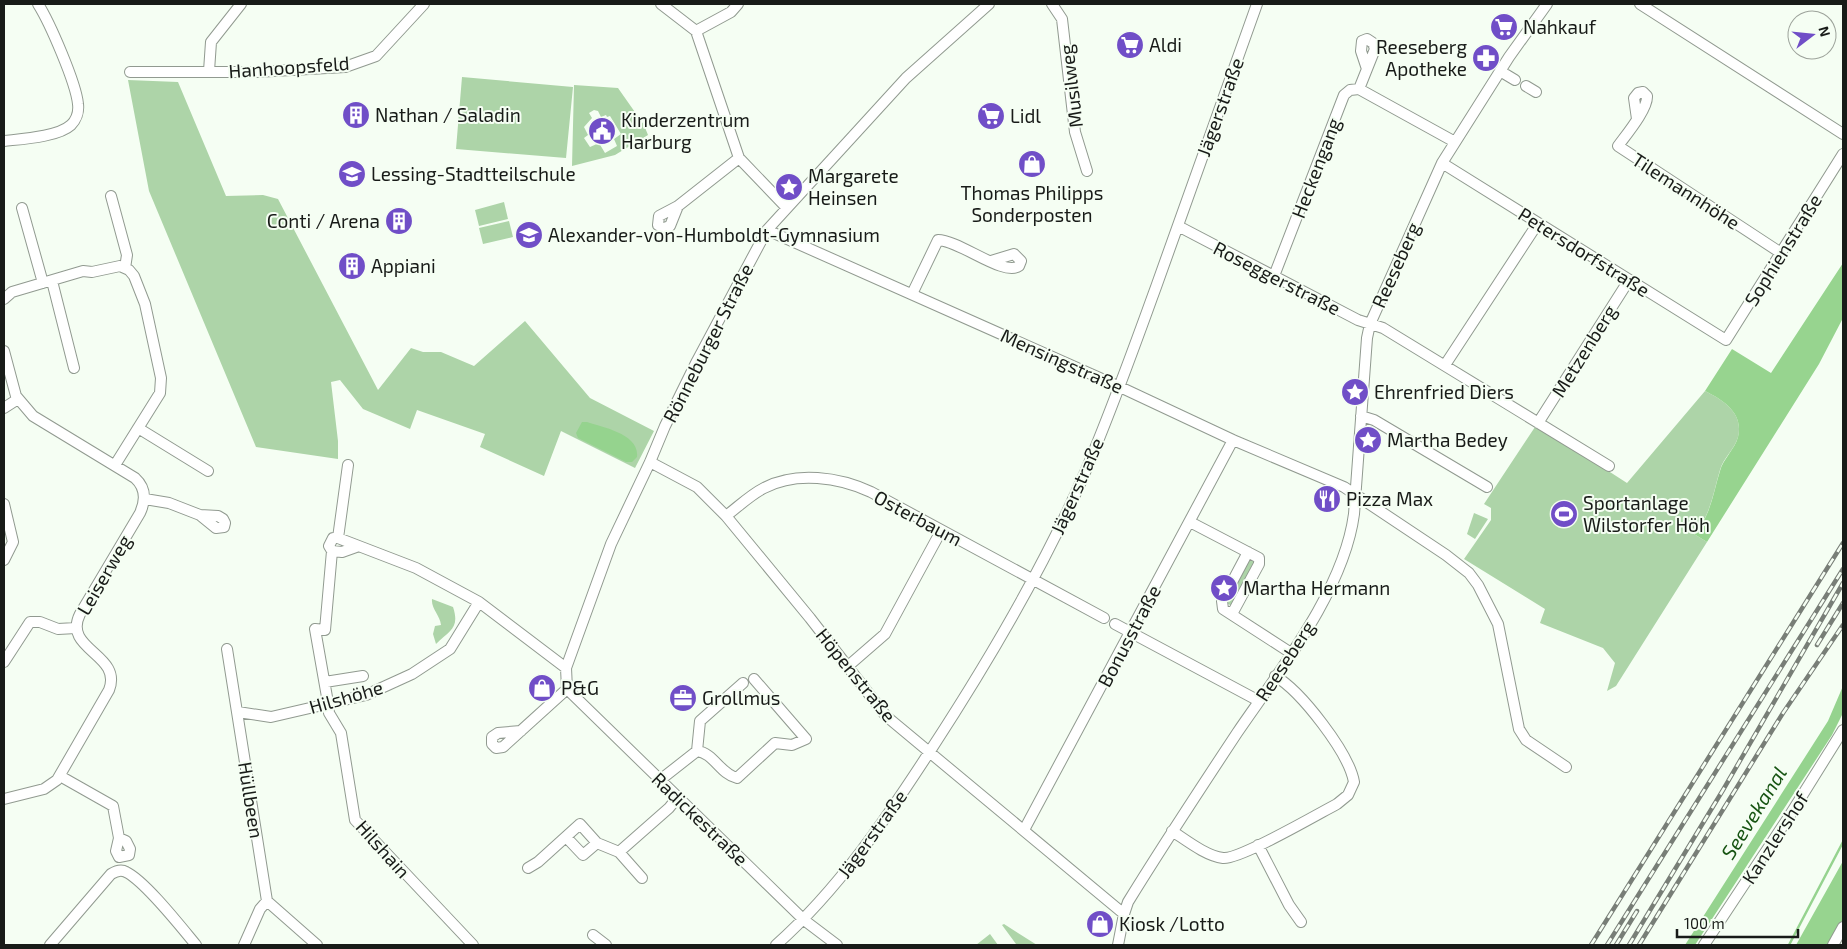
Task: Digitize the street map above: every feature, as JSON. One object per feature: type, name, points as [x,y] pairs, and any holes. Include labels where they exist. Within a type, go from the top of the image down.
[{"type":"street","points":[[4,141],[63,130],[74,122],[78,111],[78,104],[68,73],[38,4]]},
{"type":"street","points":[[209,71],[211,42],[241,4]]},
{"type":"street","name":"Hanhoopsfeld","points":[[130,72],[256,72],[345,67],[376,56],[424,4]]},
{"type":"street","points":[[660,4],[696,31],[739,158],[786,207]]},
{"type":"street","points":[[696,31],[731,12],[738,4]]},
{"type":"street","name":"Rönneburger Straße","points":[[566,668],[611,544],[650,462],[664,426],[767,230],[786,207],[906,78],[989,4]]},
{"type":"street","name":"Musilweg","points":[[1052,4],[1062,19],[1075,132],[1087,171]]},
{"type":"street","name":"Jägerstraße","points":[[776,945],[804,920],[865,847],[969,690],[1032,579],[1083,478],[1120,387],[1257,4]]},
{"type":"street","name":"Reeseberg","points":[[1118,945],[1128,902],[1172,831],[1291,653],[1336,577],[1350,538],[1367,338],[1370,324],[1442,163],[1500,71],[1547,4]]},
{"type":"street","points":[[1640,4],[1843,134]]},
{"type":"street","points":[[1367,69],[1359,89],[1455,142]]},
{"type":"street","points":[[1500,71],[1515,80]]},
{"type":"street","points":[[1526,86],[1536,92]]},
{"type":"street","name":"Heckengang","points":[[1274,276],[1344,95],[1350,90],[1359,89]]},
{"type":"street","name":"Tilemannhöhe","points":[[1637,118],[1618,146],[1781,253]]},
{"type":"street","points":[[678,206],[739,158]]},
{"type":"street","name":"Sophienstraße","points":[[1726,340],[1842,159]]},
{"type":"street","name":"Petersdorfstraße","points":[[1442,163],[1726,340]]},
{"type":"street","points":[[112,196],[127,256],[125,268]]},
{"type":"street","points":[[22,208],[74,368]]},
{"type":"street","points":[[1445,366],[1538,223]]},
{"type":"street","name":"Roseggerstraße","points":[[1178,226],[1358,320],[1383,328],[1609,466]]},
{"type":"street","name":"Mensingstraße","points":[[767,230],[1120,387],[1233,440],[1344,487],[1446,555],[1469,574],[1478,585],[1498,624],[1504,643],[1519,729],[1526,740],[1566,767]]},
{"type":"street","points":[[912,294],[938,240],[946,240],[991,262]]},
{"type":"street","points":[[4,299],[8,294],[83,271],[92,272],[116,266],[125,268],[136,280],[145,304],[161,381],[160,392],[115,465]]},
{"type":"street","name":"Metzenberg","points":[[1538,423],[1629,280]]},
{"type":"street","points":[[4,351],[18,399],[33,416],[138,480],[145,499],[169,503],[200,515]]},
{"type":"street","points":[[4,408],[18,399]]},
{"type":"street","points":[[1361,416],[1374,420],[1487,487]]},
{"type":"street","points":[[138,428],[208,471]]},
{"type":"street","name":"Bonusstraße","points":[[1024,830],[1233,440]]},
{"type":"street","name":"Höpenstraße","points":[[650,462],[697,487],[726,516],[886,716],[1124,914]]},
{"type":"street","points":[[338,538],[348,465]]},
{"type":"street","name":"Osterbaum","points":[[726,516],[767,487],[783,482],[816,478],[842,482],[861,488],[1104,618]]},
{"type":"street","name":"Leiserweg","points":[[60,776],[102,704],[112,678],[107,665],[81,642],[76,628],[80,614],[140,513],[145,499]]},
{"type":"street","points":[[4,504],[13,542],[4,560]]},
{"type":"street","points":[[1190,522],[1259,558],[1260,564],[1232,614]]},
{"type":"street","points":[[847,667],[885,634],[941,531]]},
{"type":"street","points":[[338,538],[356,547],[416,568],[479,602],[566,668],[567,689],[520,731]]},
{"type":"street","points":[[328,700],[315,629],[325,630],[332,551],[329,546],[330,542],[338,538]]},
{"type":"street","points":[[332,551],[342,552],[356,547]]},
{"type":"street","points":[[1248,552],[1222,601],[1223,609],[1291,653]]},
{"type":"street","name":"Hilshöhe","points":[[238,712],[271,717],[328,700],[366,695],[412,674],[450,649],[479,602]]},
{"type":"street","points":[[4,662],[30,622],[40,622],[58,629],[76,628]]},
{"type":"street","points":[[1115,624],[1258,702]]},
{"type":"street","name":"Hüllbeen","points":[[227,649],[267,901]]},
{"type":"street","points":[[325,682],[363,676]]},
{"type":"street","points":[[1172,831],[1222,858],[1231,857],[1258,845],[1343,800],[1354,782],[1346,758],[1323,725],[1294,690],[1275,676]]},
{"type":"street","points":[[697,751],[706,754],[727,776],[737,778],[775,742],[792,745],[806,739],[754,679]]},
{"type":"street","points":[[660,780],[697,751],[700,721],[743,683]]},
{"type":"street","name":"Radickestraße","points":[[567,689],[804,920],[837,945]]},
{"type":"street","name":"Hilshain","points":[[328,700],[329,713],[340,733],[355,820],[473,945]]},
{"type":"street","name":"Kanzlershof","points":[[1704,945],[1790,815],[1843,730]]},
{"type":"street","points":[[4,799],[44,789],[54,783],[60,776],[111,804],[117,820],[119,838]]},
{"type":"street","points":[[619,852],[669,808],[677,798]]},
{"type":"street","points":[[528,868],[580,824],[597,842],[619,852],[642,878]]},
{"type":"street","points":[[566,837],[583,855],[597,842]]},
{"type":"street","points":[[1258,845],[1289,905],[1301,922]]},
{"type":"street","points":[[50,945],[107,878],[118,870],[128,873],[150,893],[196,945]]},
{"type":"street","points":[[244,945],[260,909],[267,901],[317,945]]},
{"type":"street","points":[[1834,945],[1843,927]]},
{"type":"street","points":[[593,935],[606,945]]},
{"type":"shaded area","points":[[462,77],[573,87],[566,158],[456,149]]},
{"type":"shaded area","points":[[128,80],[178,82],[226,196],[263,195],[278,199],[378,390],[411,348],[423,352],[441,352],[474,366],[525,321],[590,398],[654,431],[635,468],[561,431],[544,476],[480,447],[485,434],[417,410],[410,429],[363,409],[340,380],[331,382],[338,441],[338,459],[256,447],[149,191]]},
{"type":"shaded area","points":[[574,85],[618,88],[644,125],[648,135],[615,155],[572,166]],"holes":[[[594,110],[598,111],[601,117],[610,116],[621,134],[614,139],[617,146],[605,153],[599,143],[590,147],[584,138],[588,135],[584,127],[592,118],[589,113]]]},
{"type":"shaded area","points":[[504,202],[508,219],[479,226],[475,210]]},
{"type":"shaded area","points":[[509,221],[513,237],[483,244],[479,228]]},
{"type":"shaded area","points":[[1843,263],[1843,318],[1819,364],[1707,542],[1694,534],[1708,512],[1722,467],[1738,437],[1739,429],[1735,414],[1730,408],[1705,391],[1732,349],[1771,373]]},
{"type":"shaded area","points":[[1705,391],[1730,408],[1738,421],[1739,429],[1738,437],[1722,466],[1708,511],[1694,534],[1707,542],[1616,686],[1607,691],[1615,663],[1603,648],[1540,623],[1545,609],[1464,559],[1491,520],[1491,508],[1484,504],[1535,427],[1540,427],[1627,483]]},
{"type":"shaded area","points":[[582,422],[610,429],[626,437],[633,443],[637,457],[632,462],[626,462],[578,438],[576,433]]},
{"type":"shaded area","points":[[1474,513],[1488,519],[1475,539],[1467,534]]},
{"type":"shaded area","points":[[1248,557],[1258,562],[1233,607],[1224,601]]},
{"type":"shaded area","points":[[432,599],[453,607],[455,614],[452,628],[436,644],[433,634],[435,626],[441,625]]},
{"type":"shaded area","points":[[1843,686],[1843,713],[1832,735],[1695,945],[1685,945],[1828,721]]},
{"type":"shaded area","points":[[1843,861],[1843,919],[1830,945],[1796,945]]},
{"type":"shaded area","points":[[1004,924],[1037,945],[1014,945],[1016,944],[1002,925]]},
{"type":"shaded area","points":[[990,934],[998,945],[976,945]]},
{"type":"waterway","points":[[1789,945],[1843,842]]},
{"type":"railway","points":[[1591,945],[1843,543]]},
{"type":"railway","points":[[1607,945],[1843,569]]},
{"type":"railway","points":[[1629,945],[1723,790],[1843,583]]},
{"type":"railway","points":[[1817,645],[1843,603]]},
{"type":"railway","points":[[1639,945],[1783,713],[1843,625]]},
{"type":"railway","points":[[1616,945],[1637,911]]},
{"type":"place","name":"Nahkauf","points":[[1504,27]]},
{"type":"place","name":"Aldi","points":[[1130,45]]},
{"type":"place","name":"Reeseberg Apotheke","points":[[1486,58]]},
{"type":"place","name":"Nathan / Saladin","points":[[356,115]]},
{"type":"place","name":"Lidl","points":[[991,116]]},
{"type":"place","name":"Kinderzentrum Harburg","points":[[602,131]]},
{"type":"place","name":"Thomas Philipps Sonderposten","points":[[1032,164]]},
{"type":"place","name":"Lessing-Stadtteilschule","points":[[352,174]]},
{"type":"place","name":"Margarete Heinsen","points":[[789,187]]},
{"type":"place","name":"Conti / Arena","points":[[399,221]]},
{"type":"place","name":"Alexander-von-Humboldt-Gymnasium","points":[[529,235]]},
{"type":"place","name":"Appiani","points":[[352,266]]},
{"type":"place","name":"Ehrenfried Diers","points":[[1355,392]]},
{"type":"place","name":"Martha Bedey","points":[[1368,440]]},
{"type":"place","name":"Pizza Max","points":[[1327,499]]},
{"type":"place","name":"Sportanlage Wilstorfer Höh","points":[[1564,514]]},
{"type":"place","name":"Martha Hermann","points":[[1224,588]]},
{"type":"place","name":"P&G","points":[[542,688]]},
{"type":"place","name":"Grollmus","points":[[683,698]]},
{"type":"place","name":"Kiosk /Lotto","points":[[1100,924]]},
{"type":"water label","name":"Seevekanal","points":[[1754,813]]}]
